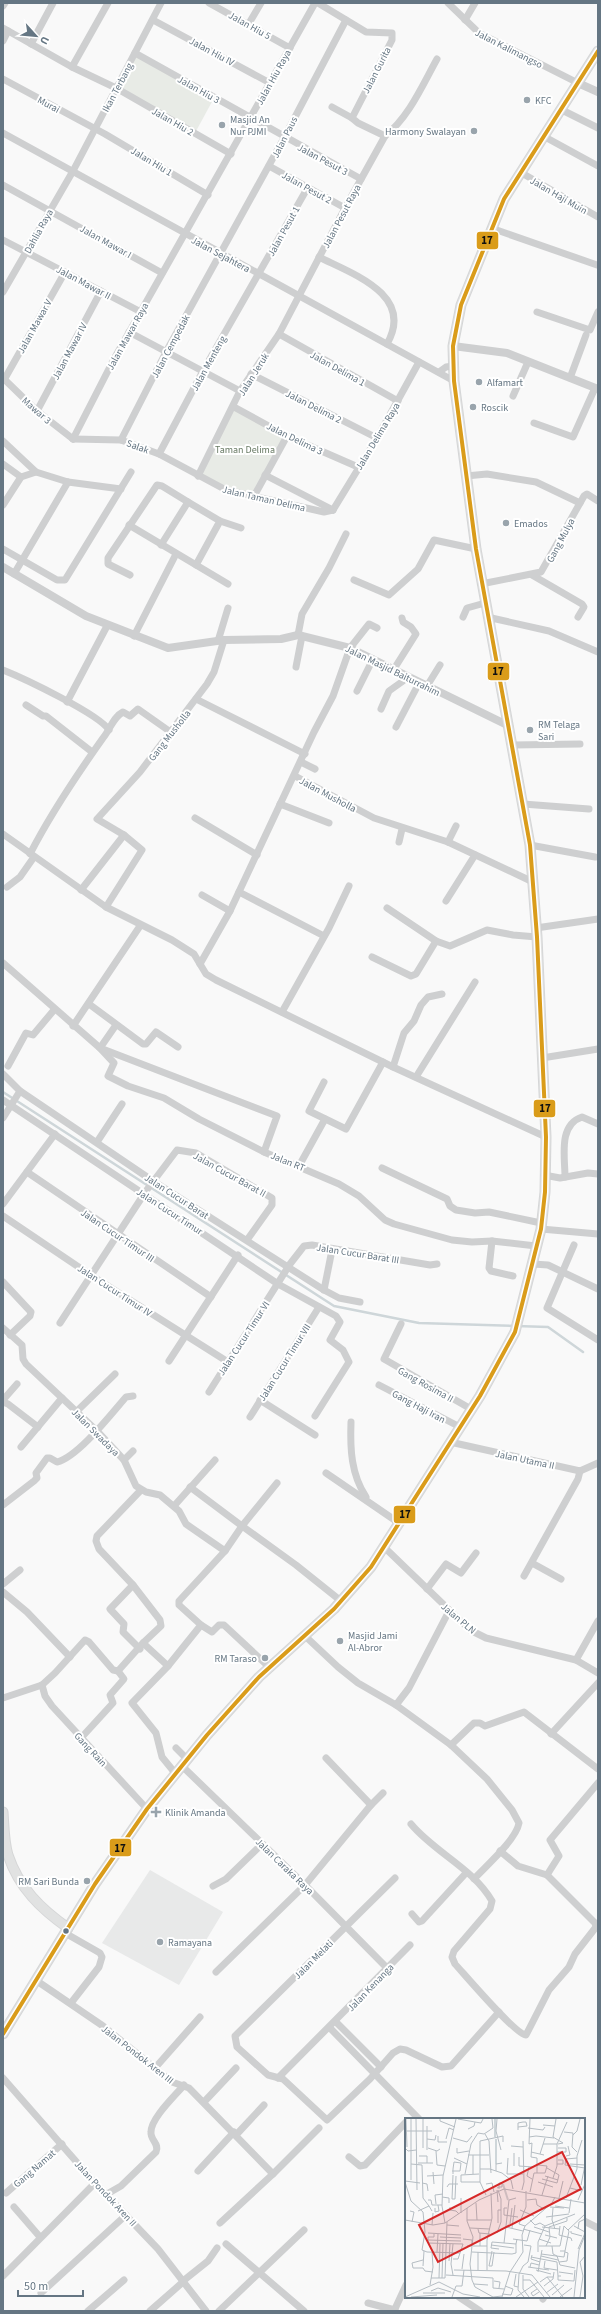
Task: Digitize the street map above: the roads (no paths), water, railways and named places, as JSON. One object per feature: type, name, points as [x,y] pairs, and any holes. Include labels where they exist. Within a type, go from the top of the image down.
[{"type":"main road","points":[[3,2034],[123,1841],[175,1773],[228,1710],[269,1668],[341,1601],[361,1580],[384,1547],[472,1409],[503,1356],[515,1332],[533,1264],[541,1226],[545,1192],[544,1176],[546,1137],[533,882],[530,845],[513,745],[481,584],[454,381],[453,346],[461,305],[491,228],[520,172],[562,110],[598,51]]},
{"type":"main road","points":[[3,1812],[5,1855],[30,1896],[42,1909],[67,1930]]},
{"type":"street","points":[[31,44],[53,3]]},
{"type":"street","points":[[72,67],[108,3]]},
{"type":"street","name":"Ikan Terbang","points":[[73,171],[161,3]]},
{"type":"street","name":"Jalan Hiu 5","points":[[209,3],[290,48]]},
{"type":"street","points":[[248,25],[261,3]]},
{"type":"street","name":"Jalan Hiu Raya","points":[[185,235],[315,3]]},
{"type":"street","points":[[318,3],[346,20]]},
{"type":"street","name":"Jalan Kalimangso","points":[[448,3],[478,33],[578,83]]},
{"type":"street","points":[[465,20],[475,3]]},
{"type":"street","name":"Jalan Hiu IV","points":[[152,20],[270,83]]},
{"type":"street","name":"Jalan Gurita","points":[[346,20],[366,32],[390,32],[393,37],[352,118]]},
{"type":"street","name":"Jalan Paus","points":[[220,254],[269,166],[346,20]]},
{"type":"street","points":[[3,41],[6,30]]},
{"type":"street","name":"Jalan Hiu 2","points":[[6,30],[72,67],[116,88],[231,154]]},
{"type":"street","name":"Jalan Hiu 3","points":[[134,53],[284,138]]},
{"type":"street","name":"Jalan Pesut Raya","points":[[299,296],[385,136],[406,114],[437,59]]},
{"type":"street","name":"Murai","points":[[3,80],[95,129]]},
{"type":"street","points":[[578,83],[598,92]]},
{"type":"street","points":[[332,107],[352,118],[358,124],[385,136]]},
{"type":"street","points":[[562,110],[598,128]]},
{"type":"street","name":"Jalan Hiu 1","points":[[95,129],[208,195]]},
{"type":"street","name":"Jalan Sejahtera","points":[[3,133],[185,235],[454,381]]},
{"type":"street","points":[[544,137],[598,166]]},
{"type":"street","name":"Jalan Pesut 3","points":[[284,138],[361,179]]},
{"type":"street","name":"Jalan Pesut 2","points":[[269,166],[345,208]]},
{"type":"street","name":"Dahlia Raya","points":[[3,292],[73,171]]},
{"type":"street","name":"Jalan Haji Muin","points":[[520,172],[598,218]]},
{"type":"street","name":"Jalan Mawar I","points":[[3,185],[162,273]]},
{"type":"street","name":"Jalan Pesut 1","points":[[258,274],[308,187]]},
{"type":"street","points":[[491,228],[597,265]]},
{"type":"street","name":"Jalan Mawar Raya","points":[[73,439],[129,332],[185,235]]},
{"type":"street","name":"Jalan Mawar II","points":[[3,240],[141,312]]},
{"type":"street","name":"Jalan Cempedak","points":[[121,440],[166,352],[220,254]]},
{"type":"street","points":[[319,257],[378,288],[391,307],[393,334],[387,344]]},
{"type":"street","name":"Jalan Mawar V","points":[[4,379],[65,272]]},
{"type":"street","name":"Jalan Menteng","points":[[159,454],[203,371],[258,274]]},
{"type":"street","name":"Jalan Mawar IV","points":[[37,411],[101,291]]},
{"type":"street","name":"Jalan Jeruk","points":[[198,476],[234,407],[240,391],[278,334],[299,296]]},
{"type":"street","points":[[537,312],[590,330],[598,312]]},
{"type":"street","points":[[129,332],[240,391]]},
{"type":"street","name":"Jalan Delima 1","points":[[278,334],[398,401]]},
{"type":"street","points":[[570,378],[586,335]]},
{"type":"street","points":[[453,346],[507,353],[596,388],[572,437],[534,423]]},
{"type":"street","name":"Jalan Delima Raya","points":[[333,510],[377,438],[419,362]]},
{"type":"street","points":[[513,396],[528,362]]},
{"type":"street","points":[[439,372],[453,366]]},
{"type":"street","name":"Jalan Delima 2","points":[[252,374],[377,438]]},
{"type":"street","name":"Mawar 3","points":[[4,379],[37,411],[73,439]]},
{"type":"street","name":"Jalan Delima 3","points":[[234,407],[287,436],[358,467]]},
{"type":"street","points":[[253,498],[287,436]]},
{"type":"street","name":"Salak","points":[[73,439],[121,440],[159,454],[198,476]]},
{"type":"street","points":[[3,441],[36,472],[68,482],[121,489]]},
{"type":"street","points":[[3,464],[21,477]]},
{"type":"street","points":[[3,505],[21,477],[36,472]]},
{"type":"street","points":[[3,549],[57,580],[66,579],[131,472]]},
{"type":"street","points":[[466,476],[487,474],[536,482],[580,503]]},
{"type":"street","points":[[265,475],[333,510]]},
{"type":"street","name":"Jalan Taman Delima","points":[[198,476],[226,490],[253,498],[324,512],[333,510]]},
{"type":"street","points":[[14,574],[24,560],[68,482]]},
{"type":"street","points":[[130,575],[107,561],[157,485],[162,486],[220,521],[241,528]]},
{"type":"street","name":"Gang Mulya","points":[[481,584],[537,574],[545,568],[584,496],[587,494],[598,501]]},
{"type":"street","points":[[161,545],[188,502]]},
{"type":"street","points":[[196,565],[220,521]]},
{"type":"street","points":[[130,526],[228,584]]},
{"type":"street","points":[[296,667],[302,614],[330,568],[346,534]]},
{"type":"street","points":[[354,580],[389,595],[418,569],[434,540],[476,549]]},
{"type":"street","points":[[134,636],[176,554]]},
{"type":"street","name":"Jalan Masjid Baiturrahim","points":[[3,568],[75,611],[107,626],[170,648],[221,641],[281,639],[300,636],[350,648],[509,726]]},
{"type":"street","points":[[532,575],[582,604],[584,607],[578,617]]},
{"type":"street","points":[[462,617],[467,608],[485,603]]},
{"type":"street","name":"Gang Musholla","points":[[124,835],[97,819],[140,772],[172,732],[214,672],[228,608]]},
{"type":"street","points":[[487,617],[549,631],[598,652]]},
{"type":"street","points":[[394,669],[416,634],[412,628],[403,622],[402,618]]},
{"type":"street","points":[[295,776],[329,706],[350,648],[369,624],[377,628]]},
{"type":"street","points":[[67,702],[107,626]]},
{"type":"street","points":[[357,691],[373,659]]},
{"type":"street","points":[[396,727],[423,685],[440,665]]},
{"type":"street","points":[[3,670],[25,679],[67,702],[102,723],[109,730]]},
{"type":"street","points":[[381,709],[389,691],[403,681],[406,675]]},
{"type":"street","points":[[196,699],[305,754]]},
{"type":"street","points":[[26,705],[43,716],[46,716],[92,752]]},
{"type":"street","points":[[7,887],[20,877],[67,789],[119,714],[123,712],[130,716],[138,709],[172,732]]},
{"type":"street","points":[[513,745],[580,744]]},
{"type":"street","points":[[301,762],[315,769]]},
{"type":"street","name":"Jalan Musholla","points":[[200,964],[230,911],[280,804],[295,776],[374,818],[402,829],[448,842],[533,882]]},
{"type":"street","points":[[280,804],[329,823]]},
{"type":"street","points":[[523,804],[589,809]]},
{"type":"street","points":[[195,818],[257,854]]},
{"type":"street","points":[[448,842],[456,826]]},
{"type":"street","points":[[399,842],[402,829]]},
{"type":"street","points":[[3,834],[106,907],[140,926],[180,945],[194,954],[206,974],[216,980],[393,1067],[546,1137]]},
{"type":"street","points":[[81,890],[124,835],[142,850],[106,907]]},
{"type":"street","points":[[530,845],[595,857]]},
{"type":"street","points":[[446,901],[475,855]]},
{"type":"street","points":[[282,1012],[324,936],[349,886]]},
{"type":"street","points":[[239,892],[324,936]]},
{"type":"street","points":[[202,895],[230,911]]},
{"type":"street","points":[[387,908],[436,941],[450,946],[487,930],[513,935],[536,932],[598,919]]},
{"type":"street","points":[[73,1026],[90,1004],[140,926]]},
{"type":"street","points":[[372,957],[413,976],[436,941]]},
{"type":"street","name":"Jalan RT","points":[[3,964],[54,1010],[100,1048],[114,1063],[108,1076],[128,1086],[164,1098],[199,1119],[264,1152],[339,1184],[359,1196],[385,1220],[394,1224],[440,1238],[472,1242],[492,1241],[536,1246]]},
{"type":"street","points":[[416,1077],[475,982]]},
{"type":"street","points":[[393,1067],[404,1032],[414,1021],[421,1005],[428,997],[442,994]]},
{"type":"street","points":[[90,1004],[143,1044],[146,1044],[156,1032],[178,1047]]},
{"type":"street","points":[[8,1066],[26,1033],[33,1035],[54,1010]]},
{"type":"street","points":[[116,1025],[100,1048],[277,1116],[264,1152]]},
{"type":"street","points":[[542,1058],[598,1049]]},
{"type":"street","points":[[324,1082],[309,1111],[346,1129],[383,1062]]},
{"type":"street","name":"Jalan Cucur Barat","points":[[3,1074],[19,1092],[97,1142],[152,1182],[247,1240],[287,1269],[339,1298],[360,1302]]},
{"type":"street","points":[[3,1118],[19,1092]]},
{"type":"street","name":"Jalan Cucur Timur","points":[[3,1100],[145,1192],[279,1282],[338,1319],[340,1322],[330,1340],[343,1350],[349,1362],[315,1416]]},
{"type":"street","points":[[97,1142],[122,1104]]},
{"type":"street","points":[[565,1177],[565,1134],[570,1124],[582,1117],[598,1124]]},
{"type":"street","points":[[299,1166],[325,1119]]},
{"type":"street","points":[[3,1204],[55,1134]]},
{"type":"street","name":"Jalan Cucur Barat II","points":[[60,1323],[92,1276],[145,1192],[175,1151],[181,1149],[201,1156],[270,1196],[273,1200],[272,1205],[247,1240]]},
{"type":"street","points":[[382,1168],[447,1199],[450,1206],[456,1210],[475,1213],[489,1212],[541,1226],[598,1234]]},
{"type":"street","name":"Jalan Cucur Timur III","points":[[27,1172],[211,1297]]},
{"type":"street","points":[[544,1176],[565,1177],[588,1173],[598,1174]]},
{"type":"street","name":"Jalan Cucur Timur IV","points":[[3,1216],[92,1276],[228,1362]]},
{"type":"street","points":[[492,1241],[489,1268],[491,1271],[513,1276]]},
{"type":"street","name":"Jalan Cucur Barat III","points":[[287,1269],[304,1246],[310,1245],[332,1250],[430,1265],[437,1264]]},
{"type":"street","points":[[574,1245],[547,1308],[598,1340]]},
{"type":"street","points":[[324,1290],[332,1250]]},
{"type":"street","points":[[169,1361],[238,1255]]},
{"type":"street","points":[[533,1264],[548,1265],[598,1289]]},
{"type":"street","name":"Jalan Cucur Timur VI","points":[[209,1392],[287,1269]]},
{"type":"street","points":[[3,1282],[31,1312],[30,1316],[10,1335]]},
{"type":"street","name":"Jalan Cucur Timur VII","points":[[250,1417],[319,1307]]},
{"type":"street","name":"Gang Rosima II","points":[[401,1324],[384,1356],[387,1362],[472,1409]]},
{"type":"street","name":"Jalan Swadaya","points":[[3,1328],[23,1347],[23,1359],[26,1364],[97,1431],[124,1460],[134,1483],[141,1490]]},
{"type":"street","points":[[76,1412],[115,1374]]},
{"type":"street","points":[[17,1384],[3,1401],[38,1427]]},
{"type":"street","name":"Gang Haji Iran","points":[[379,1385],[460,1427]]},
{"type":"street","points":[[3,1505],[37,1478],[36,1473],[47,1458],[57,1462],[66,1458],[97,1431],[126,1397],[133,1396]]},
{"type":"street","points":[[21,1447],[62,1398]]},
{"type":"street","points":[[260,1400],[315,1435]]},
{"type":"street","points":[[351,1422],[350,1444],[355,1477],[368,1501]]},
{"type":"street","name":"Jalan Utama II","points":[[450,1442],[580,1471]]},
{"type":"street","points":[[124,1460],[133,1451]]},
{"type":"street","points":[[174,1506],[190,1486],[215,1460]]},
{"type":"street","points":[[524,1576],[578,1479],[580,1471],[598,1463]]},
{"type":"street","points":[[326,1473],[399,1523]]},
{"type":"street","points":[[269,1668],[224,1625],[219,1624],[212,1632],[179,1605],[179,1601],[225,1551],[242,1526],[277,1483]]},
{"type":"street","points":[[190,1486],[242,1526],[296,1564],[341,1601]]},
{"type":"street","points":[[118,1671],[162,1623],[133,1584],[99,1549],[96,1541],[97,1536],[141,1490],[159,1494],[181,1513],[186,1524],[225,1551]]},
{"type":"street","name":"Jalan PLN","points":[[384,1547],[470,1630],[486,1638],[576,1660],[598,1672]]},
{"type":"street","points":[[427,1589],[446,1564],[461,1573],[476,1553]]},
{"type":"street","points":[[532,1563],[561,1579]]},
{"type":"street","points":[[3,1584],[20,1570]]},
{"type":"street","points":[[133,1584],[110,1609],[124,1624],[123,1632],[168,1666]]},
{"type":"street","points":[[3,1592],[27,1612],[70,1657]]},
{"type":"street","points":[[396,1705],[408,1688],[449,1611]]},
{"type":"street","points":[[576,1660],[598,1621]]},
{"type":"street","points":[[175,1773],[162,1757],[156,1733],[132,1704],[168,1666],[201,1624]]},
{"type":"street","points":[[304,1635],[338,1668],[358,1683],[396,1705],[451,1745],[487,1779],[518,1820],[517,1829],[500,1851],[474,1879]]},
{"type":"street","points":[[3,1698],[42,1685],[84,1641],[88,1640],[113,1670],[118,1671],[124,1679],[110,1695],[113,1703],[81,1738]]},
{"type":"street","points":[[551,1734],[598,1683]]},
{"type":"street","name":"Gang Rain","points":[[42,1685],[47,1700],[147,1809]]},
{"type":"street","points":[[451,1745],[474,1723],[480,1723],[485,1726],[524,1712],[598,1769]]},
{"type":"street","name":"Jalan Caraka Raya","points":[[176,1748],[184,1762],[262,1844],[387,1968]]},
{"type":"street","points":[[326,1758],[371,1805]]},
{"type":"street","points":[[547,1875],[559,1856],[550,1840],[598,1783]]},
{"type":"street","points":[[216,1972],[304,1885],[371,1805],[383,1793]]},
{"type":"street","points":[[410,1824],[425,1840],[474,1879],[490,1897],[492,1905],[454,1951],[452,1957],[455,1964],[499,2012],[521,2034],[527,2034],[549,1990],[569,1967],[576,1954],[596,1927],[595,1918],[547,1875],[518,1866],[500,1851]]},
{"type":"street","points":[[213,1886],[226,1879],[262,1844]]},
{"type":"street","points":[[412,1914],[419,1922],[422,1921],[466,1873]]},
{"type":"street","name":"Jalan Melati","points":[[278,2078],[268,2075],[235,2042],[235,2036],[395,1878]]},
{"type":"street","points":[[67,1930],[100,1953],[102,1958],[99,1968],[71,2003]]},
{"type":"street","name":"Jalan Kenanga","points":[[278,2078],[336,2022],[410,1945]]},
{"type":"street","name":"Jalan Pondok Aren III","points":[[37,1981],[71,2003],[172,2082],[184,2085],[204,2102],[273,2174]]},
{"type":"street","points":[[278,2078],[283,2079],[326,2120],[381,2067],[393,2053],[400,2049],[406,2050],[442,2067],[451,2066],[499,2012]]},
{"type":"street","points":[[155,2068],[200,2016]]},
{"type":"street","points":[[336,2022],[381,2067]]},
{"type":"street","points":[[330,2028],[375,2073],[414,2117]]},
{"type":"street","points":[[204,2102],[236,2068]]},
{"type":"street","name":"Jalan Pondok Aren II","points":[[3,2078],[95,2183],[107,2194],[158,2250],[206,2311]]},
{"type":"street","points":[[107,2194],[121,2186],[156,2152],[157,2145],[151,2135],[151,2130],[158,2116],[184,2085]]},
{"type":"street","points":[[198,2171],[264,2105]]},
{"type":"street","points":[[349,2157],[360,2166],[365,2165],[405,2123]]},
{"type":"street","points":[[220,2223],[273,2174],[319,2128]]},
{"type":"street","name":"Gang Namat","points":[[6,2193],[62,2144]]},
{"type":"street","points":[[3,2276],[95,2183]]},
{"type":"street","points":[[14,2207],[40,2237]]},
{"type":"street","points":[[41,2293],[126,2215]]},
{"type":"street","points":[[585,2222],[598,2228]]},
{"type":"street","points":[[219,2311],[260,2274],[304,2230]]},
{"type":"street","points":[[226,2244],[304,2311]]},
{"type":"street","points":[[150,2311],[204,2264],[218,2248]]},
{"type":"street","points":[[88,2311],[124,2280]]},
{"type":"street","points":[[368,2303],[394,2310],[405,2287]]},
{"type":"street","points":[[460,2298],[480,2311]]},
{"type":"waterway","points":[[3,1092],[334,1306],[419,1323],[548,1327],[583,1352]]},
{"type":"place","name":"KFC","points":[[527,100]]},
{"type":"place","name":"Masjid An Nur PJMI","points":[[222,125]]},
{"type":"place","name":"Harmony Swalayan","points":[[474,131]]},
{"type":"place","name":"Alfamart","points":[[479,382]]},
{"type":"place","name":"Roscik","points":[[473,407]]},
{"type":"place","name":"Emados","points":[[506,523]]},
{"type":"place","name":"RM Telaga Sari","points":[[530,730]]},
{"type":"place","name":"Masjid Jami Al-Abror","points":[[340,1641]]},
{"type":"place","name":"RM Taraso","points":[[265,1658]]},
{"type":"place","name":"Klinik Amanda","points":[[156,1812]]},
{"type":"place","name":"RM Sari Bunda","points":[[87,1881]]},
{"type":"place","name":"Ramayana","points":[[160,1942]]},
{"type":"park label","name":"Taman Delima","points":[[245,449]]}]
